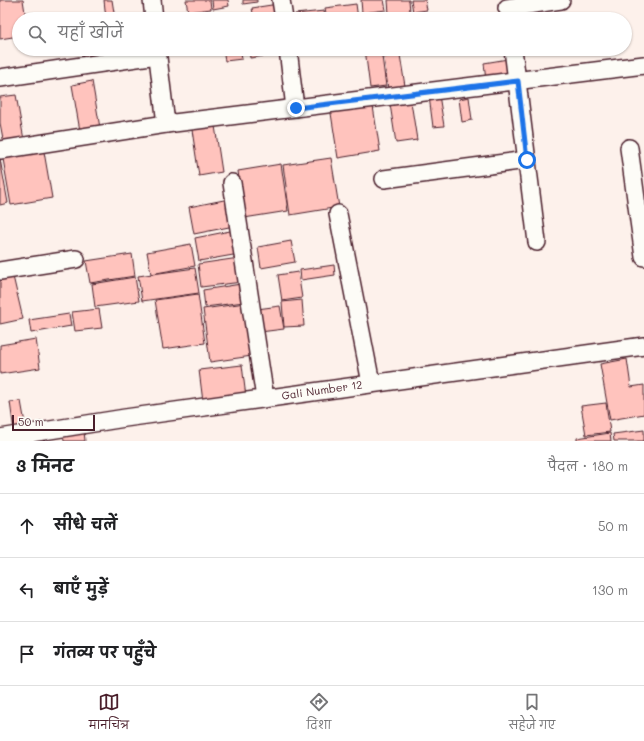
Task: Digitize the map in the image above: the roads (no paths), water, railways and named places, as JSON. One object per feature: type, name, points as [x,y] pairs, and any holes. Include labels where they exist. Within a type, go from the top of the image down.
[{"type":"street","points":[[152,0],[153,12]]},
{"type":"street","points":[[281,0],[283,12]]},
{"type":"street","points":[[507,9],[561,0]]},
{"type":"street","points":[[0,78],[133,56]]},
{"type":"street","points":[[158,56],[166,124]]},
{"type":"street","points":[[289,56],[296,108]]},
{"type":"street","points":[[514,56],[537,242]]},
{"type":"street","points":[[0,150],[166,124],[644,65]]},
{"type":"street","points":[[629,148],[644,256]]},
{"type":"street","points":[[384,179],[527,160]]},
{"type":"street","points":[[232,183],[265,398]]},
{"type":"street","points":[[338,214],[372,383]]},
{"type":"street","points":[[0,271],[76,259]]},
{"type":"street","name":"Gali Number 12","points":[[0,438],[265,398],[644,346]]}]
